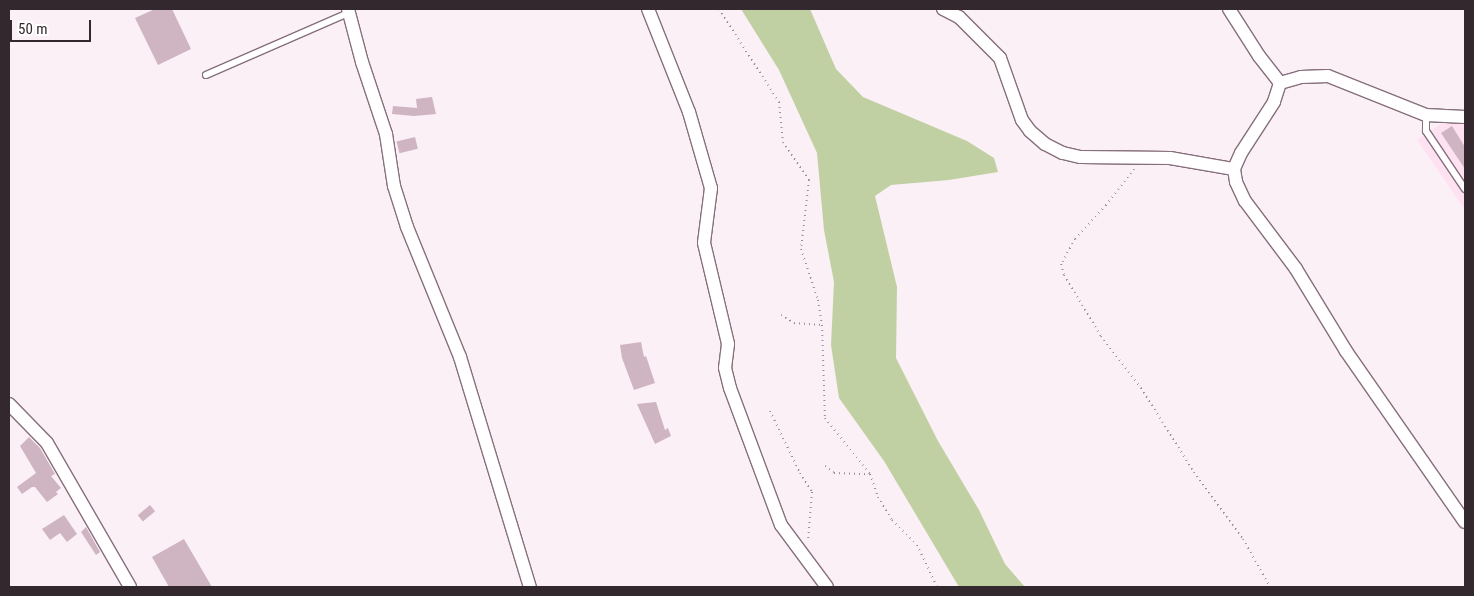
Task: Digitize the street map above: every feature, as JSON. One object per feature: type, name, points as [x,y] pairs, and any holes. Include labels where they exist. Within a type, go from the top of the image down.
[{"type":"street","points":[[648,9],[689,112],[711,188],[704,242],[728,344],[725,368],[730,388],[781,525],[806,556],[827,587]]},
{"type":"street","points":[[943,9],[959,17],[1000,58],[1022,120],[1030,131],[1045,144],[1063,153],[1081,157],[1146,157],[1192,160],[1234,169]]},
{"type":"street","points":[[1229,9],[1259,56],[1280,82]]},
{"type":"street","points":[[349,10],[362,62],[386,134],[397,194],[407,227],[460,357],[530,587]]},
{"type":"street","points":[[1280,82],[1301,77],[1328,76],[1426,116],[1465,117]]},
{"type":"street","points":[[1280,82],[1274,102],[1241,153],[1234,169],[1236,182],[1245,201],[1296,269],[1346,351],[1465,522]]},
{"type":"street","points":[[9,404],[47,443],[130,587]]},
{"type":"lane","points":[[206,75],[349,10]]},
{"type":"lane","points":[[1426,116],[1426,131],[1465,189]]},
{"type":"path","points":[[719,9],[779,102],[783,142],[810,180],[800,249],[818,300],[822,326],[825,418],[870,474],[878,497],[892,520],[917,545],[937,587]]},
{"type":"path","points":[[1146,157],[1075,239],[1060,264],[1064,275],[1101,336],[1141,388],[1194,472],[1243,539],[1270,587]]},
{"type":"path","points":[[781,315],[794,323],[822,326]]},
{"type":"path","points":[[770,411],[800,473],[812,492],[806,556]]},
{"type":"path","points":[[825,466],[834,473],[870,474]]},
{"type":"shaded area","points":[[1465,107],[1465,210],[1417,140]]},
{"type":"green space","points":[[741,9],[810,9],[836,69],[863,97],[967,141],[994,158],[998,172],[949,180],[891,185],[875,196],[897,287],[896,358],[938,441],[979,510],[1005,564],[1025,587],[959,587],[884,461],[839,398],[831,345],[834,282],[824,230],[817,153],[779,70]]},
{"type":"building","points":[[155,9],[172,9],[191,49],[158,65],[135,18]]},
{"type":"building","points":[[432,97],[436,114],[414,116],[392,114],[393,106],[417,108],[416,99]]},
{"type":"building","points":[[1452,126],[1465,147],[1465,169],[1441,133]]},
{"type":"building","points":[[415,137],[418,149],[399,153],[397,142]]},
{"type":"building","points":[[641,342],[644,357],[646,356],[655,383],[634,390],[622,358],[620,345]]},
{"type":"building","points":[[656,402],[665,430],[668,428],[671,436],[655,444],[637,404]]},
{"type":"building","points":[[29,437],[40,448],[55,474],[51,476],[61,488],[56,492],[58,494],[47,502],[35,487],[22,494],[17,487],[36,473],[20,446]]},
{"type":"building","points":[[150,505],[155,511],[143,521],[138,515]]},
{"type":"building","points":[[64,515],[77,534],[67,542],[60,533],[50,540],[42,529]]},
{"type":"building","points":[[86,527],[100,552],[96,555],[81,532]]},
{"type":"building","points":[[184,539],[212,587],[169,587],[152,557]]}]
